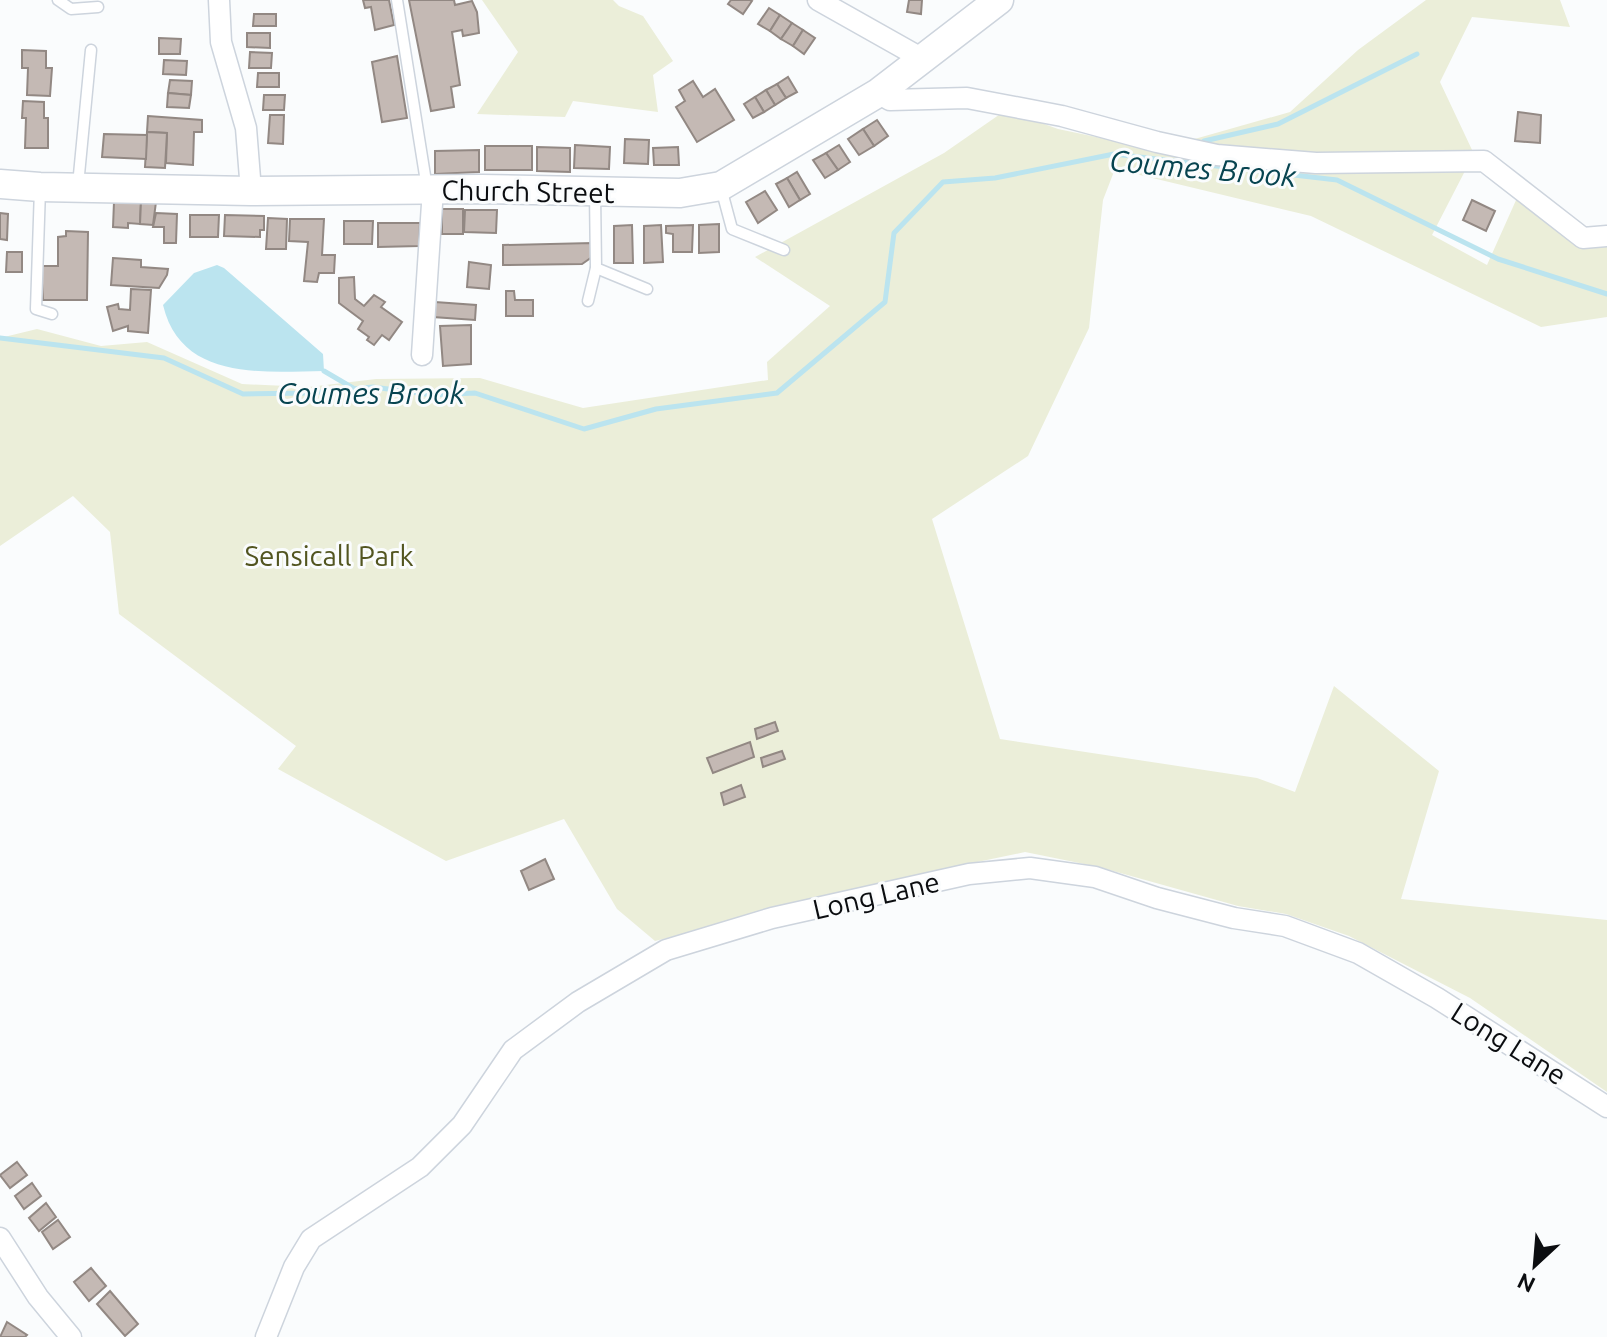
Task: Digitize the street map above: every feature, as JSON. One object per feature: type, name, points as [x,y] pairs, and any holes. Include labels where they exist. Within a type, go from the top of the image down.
[{"type":"street","points":[[219,0],[221,42],[246,128],[251,191]]},
{"type":"street","points":[[818,0],[921,58]]},
{"type":"street","name":"Church Street","points":[[0,184],[251,191],[680,193],[721,186],[878,93],[999,0]]},
{"type":"street","points":[[878,93],[890,100],[967,98],[1062,116],[1217,155],[1316,163],[1484,161],[1583,238],[1607,236]]},
{"type":"street","points":[[422,355],[430,190]]},
{"type":"street","name":"Long Lane","points":[[266,1337],[294,1267],[311,1239],[420,1167],[462,1125],[513,1050],[578,1002],[666,950],[772,918],[969,874],[1030,868],[1095,877],[1157,898],[1234,918],[1285,926],[1358,953],[1460,1012],[1607,1107]]},
{"type":"street","points":[[0,1238],[38,1297],[71,1337]]},
{"type":"lane","points":[[58,0],[71,9],[98,7],[93,0]]},
{"type":"lane","points":[[397,0],[430,190]]},
{"type":"lane","points":[[78,187],[91,50]]},
{"type":"lane","points":[[721,186],[732,229],[784,250]]},
{"type":"lane","points":[[40,187],[36,309],[52,314]]},
{"type":"lane","points":[[588,301],[596,268],[595,191]]},
{"type":"lane","points":[[596,268],[647,289]]},
{"type":"green space","points":[[482,0],[613,0],[619,6],[643,16],[673,61],[653,75],[658,112],[573,101],[565,117],[477,114],[518,52]]},
{"type":"green space","points":[[1426,0],[1560,0],[1570,27],[1472,17],[1440,82],[1473,152],[1309,157],[1184,142],[1290,112],[1358,50]]},
{"type":"green space","name":"Sensicall Park","points":[[1006,110],[1058,129],[1216,162],[1466,169],[1432,235],[1487,265],[1517,198],[1581,247],[1607,247],[1607,317],[1541,327],[1311,216],[1115,169],[1103,200],[1089,328],[1028,456],[932,519],[1000,739],[1257,778],[1295,792],[1334,686],[1439,771],[1401,899],[1607,920],[1607,1092],[1470,998],[1349,936],[1286,914],[1238,906],[1099,867],[1025,852],[655,941],[617,909],[564,819],[446,861],[278,769],[296,746],[119,614],[110,532],[73,496],[0,546],[0,338],[37,329],[101,346],[147,342],[242,384],[309,387],[376,379],[480,378],[583,408],[768,380],[767,362],[830,306],[755,257],[944,153]]},
{"type":"water","points":[[217,265],[323,354],[324,371],[251,371],[227,367],[206,360],[187,348],[173,330],[163,305],[194,273]]},
{"type":"building","points":[[363,0],[389,0],[394,25],[375,30],[371,7],[365,8]]},
{"type":"building","points":[[409,0],[454,0],[455,5],[472,1],[477,12],[479,33],[463,36],[462,30],[452,32],[460,85],[451,87],[454,107],[431,111]]},
{"type":"building","points":[[731,0],[752,1],[743,14],[728,4]]},
{"type":"building","points":[[909,0],[922,0],[921,14],[907,12]]},
{"type":"building","points":[[769,8],[780,15],[770,31],[758,24]]},
{"type":"building","points":[[254,14],[276,14],[276,26],[253,26]]},
{"type":"building","points":[[780,15],[792,23],[781,39],[770,31]]},
{"type":"building","points":[[792,23],[803,30],[793,46],[781,39]]},
{"type":"building","points":[[803,30],[815,38],[804,54],[793,46]]},
{"type":"building","points":[[247,33],[270,33],[270,48],[247,47]]},
{"type":"building","points":[[159,38],[181,39],[180,54],[159,54]]},
{"type":"building","points":[[22,50],[46,51],[46,68],[52,68],[50,96],[27,95],[28,68],[22,68]]},
{"type":"building","points":[[250,52],[272,53],[271,68],[249,68]]},
{"type":"building","points":[[397,56],[407,118],[382,122],[372,62]]},
{"type":"building","points":[[164,60],[187,61],[186,75],[163,74]]},
{"type":"building","points":[[258,73],[279,73],[279,87],[257,87]]},
{"type":"building","points":[[788,77],[797,92],[786,98],[777,84]]},
{"type":"building","points":[[170,80],[192,81],[191,95],[168,93]]},
{"type":"building","points":[[693,81],[703,97],[715,89],[734,120],[697,142],[676,107],[685,101],[679,90]]},
{"type":"building","points":[[777,84],[786,98],[775,105],[766,90]]},
{"type":"building","points":[[766,90],[775,105],[764,112],[755,97]]},
{"type":"building","points":[[168,93],[191,95],[189,108],[167,107]]},
{"type":"building","points":[[264,95],[285,95],[284,110],[263,110]]},
{"type":"building","points":[[755,97],[764,112],[753,118],[744,104]]},
{"type":"building","points":[[23,101],[44,102],[44,118],[48,118],[48,148],[25,148]]},
{"type":"building","points":[[1518,112],[1541,115],[1540,143],[1515,141]]},
{"type":"building","points":[[270,115],[284,115],[283,144],[268,143]]},
{"type":"building","points":[[148,116],[202,120],[202,132],[194,132],[193,165],[166,163],[167,133],[147,132]]},
{"type":"building","points":[[877,120],[888,136],[874,146],[863,129]]},
{"type":"building","points":[[863,129],[874,146],[859,155],[848,139]]},
{"type":"building","points":[[147,132],[167,133],[165,168],[145,167]]},
{"type":"building","points":[[104,134],[147,135],[146,159],[102,157]]},
{"type":"building","points":[[625,139],[649,140],[648,164],[624,163]]},
{"type":"building","points":[[575,145],[610,147],[609,169],[574,168]]},
{"type":"building","points":[[839,145],[850,162],[838,170],[826,153]]},
{"type":"building","points":[[485,146],[532,146],[532,170],[485,170]]},
{"type":"building","points":[[537,147],[570,148],[570,172],[537,171]]},
{"type":"building","points":[[678,147],[679,165],[654,165],[653,148]]},
{"type":"building","points":[[479,150],[479,172],[435,174],[435,151]]},
{"type":"building","points":[[826,153],[838,170],[825,178],[813,160]]},
{"type":"building","points":[[797,172],[810,194],[800,200],[787,178]]},
{"type":"building","points":[[787,178],[800,200],[789,207],[776,184]]},
{"type":"building","points":[[765,191],[777,210],[758,223],[746,202]]},
{"type":"building","points":[[1472,200],[1495,211],[1486,231],[1463,220]]},
{"type":"building","points":[[141,201],[140,224],[128,223],[128,228],[113,227],[114,202]]},
{"type":"building","points":[[141,201],[156,202],[153,225],[140,224]]},
{"type":"building","points":[[442,209],[463,209],[463,234],[442,234]]},
{"type":"building","points":[[465,210],[497,210],[496,233],[464,232]]},
{"type":"building","points":[[0,213],[8,214],[7,240],[0,239]]},
{"type":"building","points":[[156,213],[177,214],[176,243],[164,243],[164,227],[153,227]]},
{"type":"building","points":[[190,215],[219,215],[218,237],[190,237]]},
{"type":"building","points":[[225,215],[264,216],[264,230],[260,230],[260,237],[224,236]]},
{"type":"building","points":[[268,218],[287,219],[286,249],[266,249]]},
{"type":"building","points":[[290,219],[324,219],[322,255],[335,255],[334,273],[319,273],[317,282],[304,281],[308,242],[289,241]]},
{"type":"building","points":[[344,221],[373,221],[372,244],[344,244]]},
{"type":"building","points":[[378,223],[420,223],[419,246],[378,247]]},
{"type":"building","points":[[719,224],[719,252],[699,253],[699,225]]},
{"type":"building","points":[[632,225],[633,263],[614,263],[614,226]]},
{"type":"building","points":[[661,225],[663,262],[644,263],[644,226]]},
{"type":"building","points":[[693,225],[692,252],[673,252],[673,234],[666,233],[666,226]]},
{"type":"building","points":[[66,231],[88,232],[87,300],[43,300],[41,266],[58,266],[58,237],[66,236]]},
{"type":"building","points":[[592,243],[592,257],[582,264],[503,265],[503,245]]},
{"type":"building","points":[[7,252],[22,252],[22,272],[6,272]]},
{"type":"building","points":[[113,258],[141,260],[141,267],[168,269],[167,275],[159,288],[111,285]]},
{"type":"building","points":[[469,262],[491,265],[489,289],[467,287]]},
{"type":"building","points":[[354,277],[355,299],[364,306],[374,295],[385,302],[381,307],[402,322],[389,340],[382,335],[374,345],[367,340],[369,337],[358,329],[363,321],[339,303],[339,278]]},
{"type":"building","points":[[131,289],[151,290],[148,333],[128,331],[128,326],[113,331],[107,307],[118,304],[119,309],[130,310]]},
{"type":"building","points":[[506,291],[514,291],[515,300],[533,300],[533,316],[506,316]]},
{"type":"building","points":[[435,302],[476,305],[475,320],[433,317]]},
{"type":"building","points":[[471,325],[471,364],[443,366],[440,326]]},
{"type":"building","points":[[775,722],[778,731],[757,739],[755,729]]},
{"type":"building","points":[[750,742],[754,757],[713,773],[707,758]]},
{"type":"building","points":[[782,751],[785,759],[763,767],[761,758]]},
{"type":"building","points":[[741,785],[745,797],[724,805],[721,793]]},
{"type":"building","points":[[545,859],[554,879],[529,890],[521,871]]},
{"type":"building","points":[[17,1162],[27,1175],[10,1188],[0,1175]]},
{"type":"building","points":[[32,1183],[41,1196],[24,1209],[15,1196]]},
{"type":"building","points":[[46,1203],[56,1217],[39,1231],[29,1218]]},
{"type":"building","points":[[58,1220],[70,1237],[53,1249],[42,1232]]},
{"type":"building","points":[[91,1268],[106,1286],[89,1301],[74,1282]]},
{"type":"building","points":[[110,1291],[138,1324],[125,1336],[97,1304]]},
{"type":"building","points":[[7,1322],[27,1335],[0,1337]]},
{"type":"waterway","points":[[1204,141],[1278,124],[1417,54]]},
{"type":"waterway","name":"Coumes Brook","points":[[0,338],[164,358],[243,394],[312,393],[373,387],[433,395],[475,393],[584,429],[656,409],[777,393],[885,302],[894,233],[943,182],[995,178],[1114,154],[1337,180],[1498,259],[1607,294]]},
{"type":"waterway","points":[[324,371],[353,388]]}]
